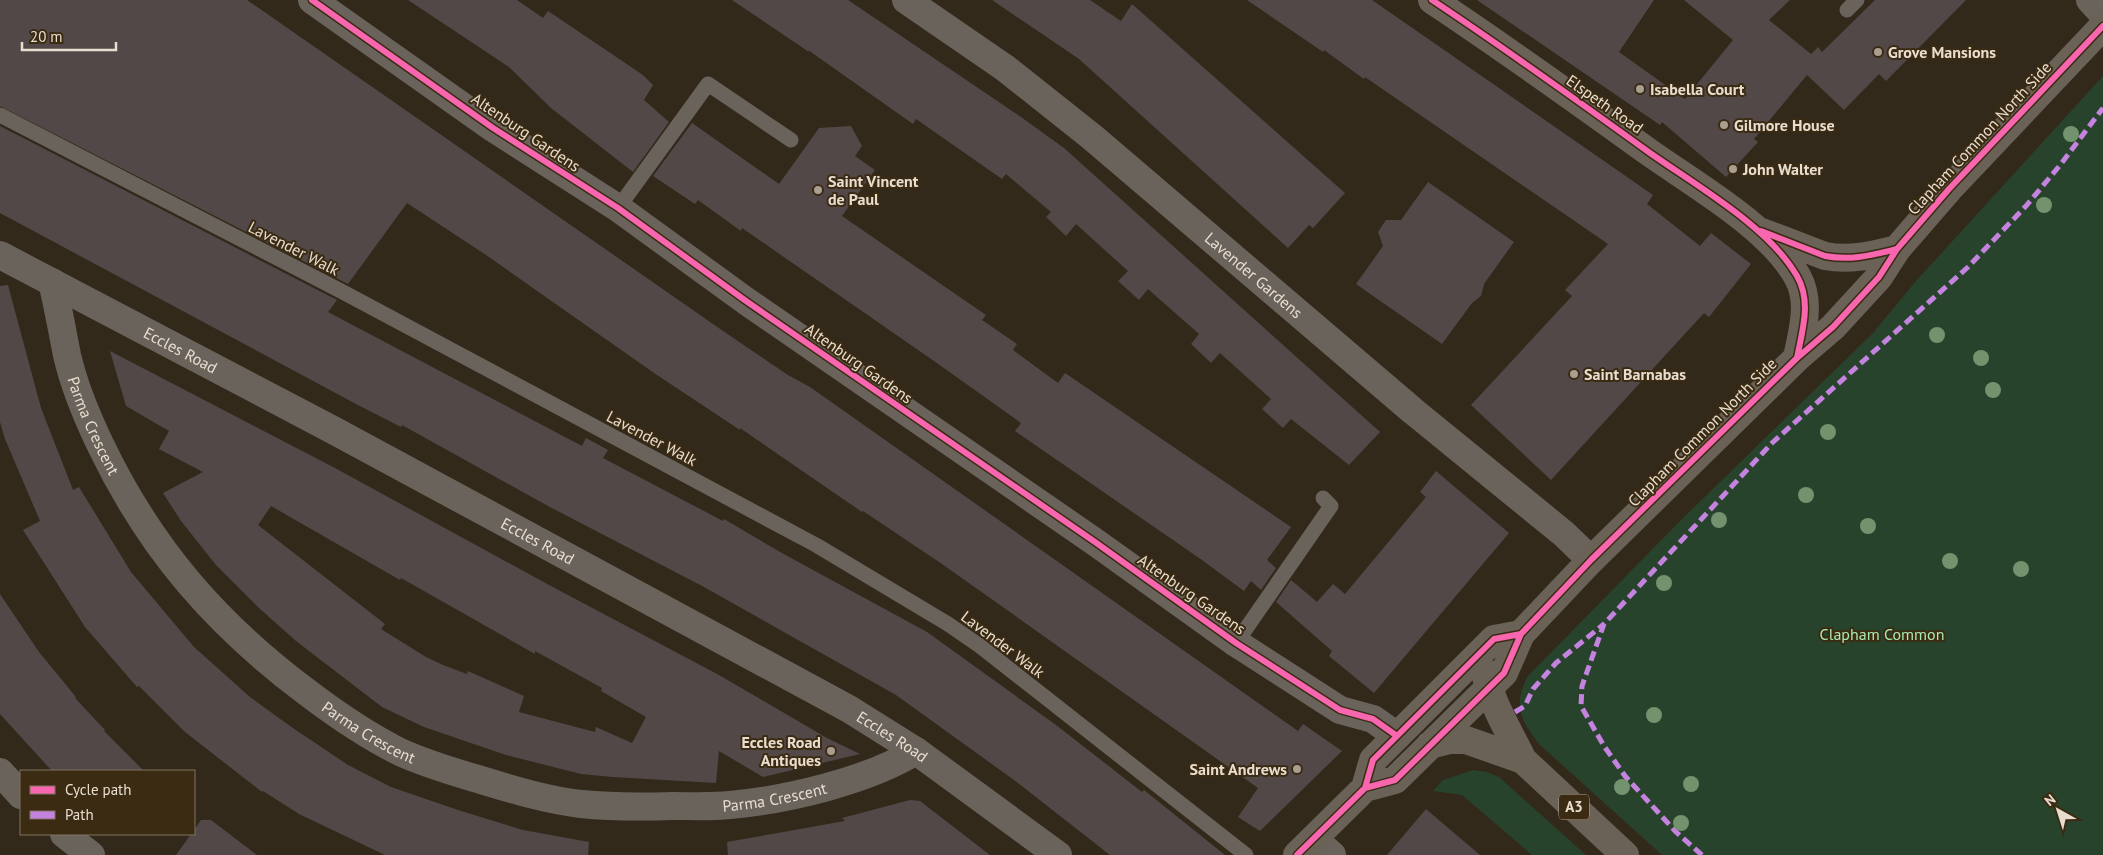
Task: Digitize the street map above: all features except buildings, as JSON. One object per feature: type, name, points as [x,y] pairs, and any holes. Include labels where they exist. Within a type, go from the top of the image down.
[{"type":"highway","name":"Elspeth Road","points":[[1432,0],[1481,32],[1760,231],[1834,258],[1850,259],[1897,248]]},
{"type":"highway","name":"Clapham Common North Side","points":[[1365,788],[1396,780],[1504,673],[1521,634],[1591,560],[1797,358],[1833,327],[1879,277],[1897,248],[1999,135],[2103,26]]},
{"type":"highway","name":"Elspeth Road","points":[[1760,231],[1797,276],[1804,290],[1806,305],[1797,358]]},
{"type":"highway","points":[[1314,850],[1365,788],[1373,760],[1494,639],[1521,634]]},
{"type":"highway","name":"A3","points":[[1487,646],[1484,659],[1489,688],[1523,760],[1626,855]]},
{"type":"highway","name":"A3","points":[[1430,745],[1450,740],[1466,740],[1523,760]]},
{"type":"street","name":"Altenburg Gardens","points":[[312,0],[493,128],[618,208],[746,301],[1095,542],[1236,643],[1340,710],[1373,719],[1397,736]]},
{"type":"street","name":"Lavender Gardens","points":[[906,0],[1005,68],[1092,137],[1413,411],[1564,534],[1591,560]]},
{"type":"street","points":[[2090,0],[2103,14]]},
{"type":"street","name":"Eccles Road","points":[[0,255],[334,430],[849,709],[916,751],[1058,855]]},
{"type":"street","name":"Parma Crescent","points":[[52,282],[68,357],[78,393],[101,446],[142,521],[171,563],[194,591],[245,642],[276,669],[332,711],[400,752],[446,770],[543,797],[583,804],[648,807],[728,805],[798,794],[888,767],[916,751]]},
{"type":"street","points":[[0,772],[20,794]]},
{"type":"street","points":[[65,835],[91,855]]},
{"type":"lane","points":[[618,208],[708,84],[791,140]]},
{"type":"lane","name":"Lavender Walk","points":[[0,115],[341,291],[833,555],[948,624],[980,646],[1246,855]]},
{"type":"lane","points":[[1236,643],[1331,506],[1323,498]]},
{"type":"green space","name":"Clapham Common","points":[[2103,76],[2103,855],[1662,855],[1539,744],[1523,720],[1521,712],[1520,696],[1528,676],[1679,522],[1873,333],[1916,281]]},
{"type":"green space","points":[[1473,770],[1487,772],[1499,777],[1586,855],[1532,855],[1462,795],[1433,791],[1443,780]]},
{"type":"marked path","points":[[1702,855],[1676,832],[1625,776],[1604,746],[1581,706],[1582,686],[1604,624],[1772,443],[1968,267],[2026,206],[2061,164],[2103,108]]},
{"type":"marked path","points":[[1515,712],[1525,706],[1533,689],[1556,663],[1604,624]]},
{"type":"cycle path","points":[[312,0],[493,128],[618,208],[746,301],[1095,542],[1236,643],[1340,710],[1373,719],[1397,736]]},
{"type":"cycle path","points":[[1432,0],[1731,208],[1769,241],[1785,258],[1802,286],[1805,306],[1797,358]]},
{"type":"cycle path","points":[[1365,788],[1395,780],[1504,673],[1521,634],[1591,560],[1797,358],[1833,327],[1879,277],[1897,249],[1949,189],[2103,26]]},
{"type":"cycle path","points":[[1761,231],[1825,256],[1861,257],[1897,249]]},
{"type":"cycle path","points":[[1297,855],[1365,788],[1373,760],[1494,639],[1521,634]]},
{"type":"place","name":"Grove Mansions","points":[[1878,52]]},
{"type":"place","name":"Isabella Court","points":[[1640,89]]},
{"type":"place","name":"Gilmore House","points":[[1724,125]]},
{"type":"place","name":"John Walter","points":[[1733,169]]},
{"type":"place","name":"Saint Vincent de Paul","points":[[818,190]]},
{"type":"place","name":"Saint Barnabas","points":[[1574,374]]},
{"type":"place","name":"Eccles Road Antiques","points":[[831,751]]},
{"type":"place","name":"Saint Andrews","points":[[1297,769]]}]
